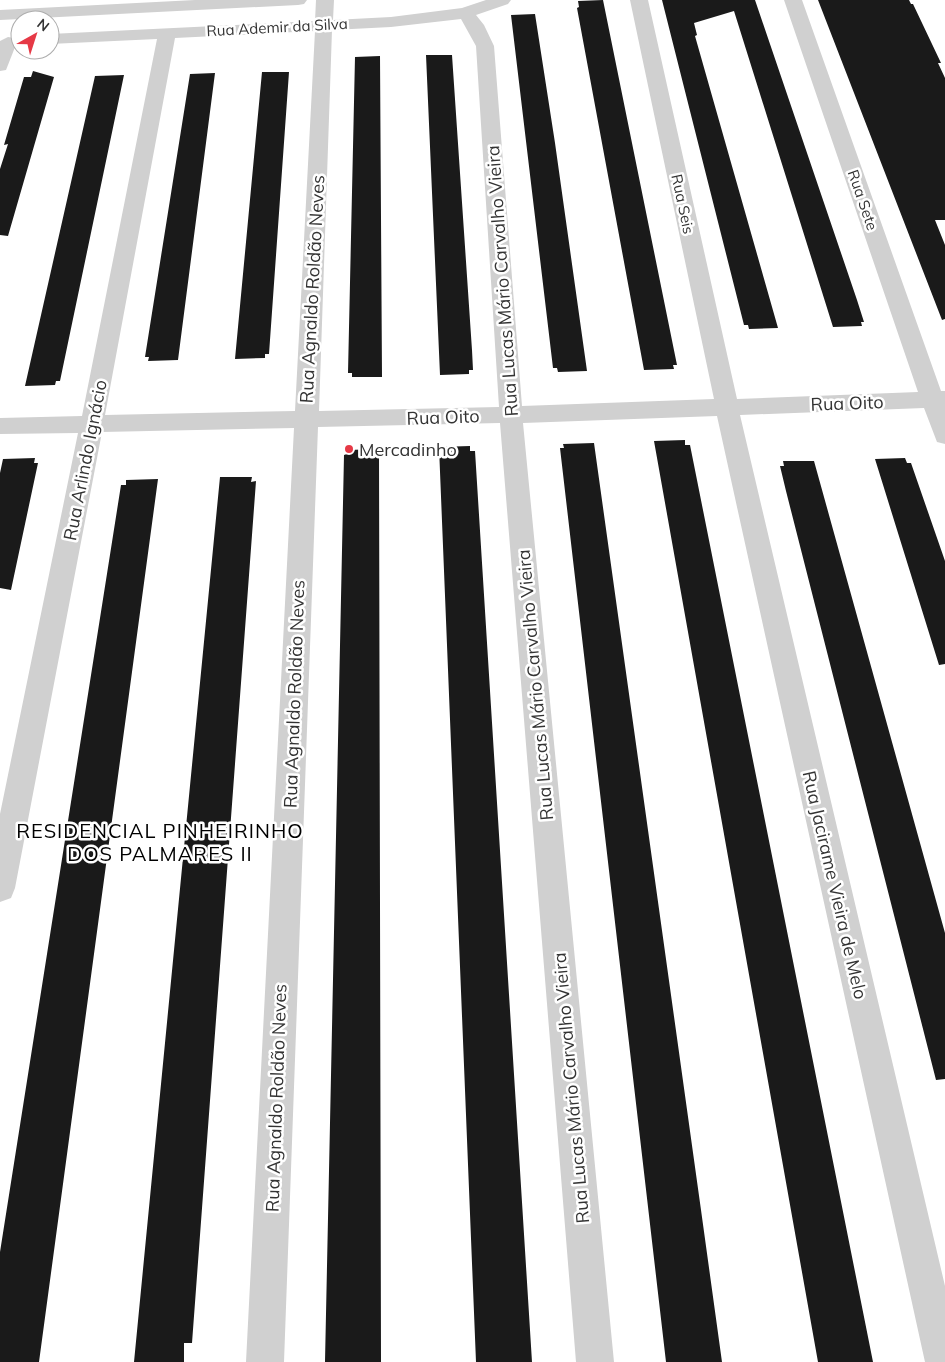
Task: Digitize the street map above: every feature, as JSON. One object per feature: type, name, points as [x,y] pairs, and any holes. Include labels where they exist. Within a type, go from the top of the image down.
[{"type":"street","name":"Rua Ademir da Silva","points":[[0,15],[108,5],[298,0]]},
{"type":"street","name":"Rua Ademir da Silva","points":[[60,38],[167,32],[325,13],[410,20],[465,13],[502,0]]},
{"type":"street","name":"Rua Seis","points":[[639,0],[727,408]]},
{"type":"street","name":"Rua Sete","points":[[793,0],[939,400],[945,436]]},
{"type":"street","name":"Rua Agnaldo Roldão Neves","points":[[265,1362],[305,421],[325,13]]},
{"type":"street","name":"Rua Lucas Mário Carvalho Vieira","points":[[465,13],[475,25],[485,46],[511,415],[595,1362]]},
{"type":"street","name":"Rua Arlindo Ignácio","points":[[0,888],[167,32]]},
{"type":"street","points":[[0,66],[9,42]]},
{"type":"street","name":"Rua Oito","points":[[0,426],[305,421],[939,400]]},
{"type":"street","name":"Rua Jacirame Vieira de Melo","points":[[727,408],[944,1362]]},
{"type":"building","points":[[603,0],[677,365],[673,365],[674,369],[644,370],[577,8],[579,7],[578,1]]},
{"type":"building","points":[[662,0],[755,0],[857,300],[864,322],[861,322],[862,326],[833,327],[734,11],[694,23],[697,35],[695,36],[778,328],[749,329],[748,325],[744,325]]},
{"type":"building","points":[[818,0],[909,0],[913,4],[941,63],[938,63],[945,78],[945,220],[935,220],[945,245],[945,319],[942,320]]},
{"type":"building","points":[[535,14],[587,371],[558,372],[557,368],[553,368],[511,15]]},
{"type":"building","points":[[426,55],[452,55],[472,350],[473,370],[469,370],[469,374],[440,375]]},
{"type":"building","points":[[380,56],[382,377],[352,377],[352,373],[348,373],[355,57]]},
{"type":"building","points":[[33,71],[54,77],[8,236],[0,235],[0,169],[8,144],[4,145],[24,77],[31,77]]},
{"type":"building","points":[[262,72],[289,72],[269,354],[265,354],[265,358],[235,359]]},
{"type":"building","points":[[215,73],[178,360],[148,361],[149,357],[145,357],[190,74]]},
{"type":"building","points":[[124,75],[60,381],[56,381],[55,385],[25,386],[95,76]]},
{"type":"building","points":[[685,440],[685,445],[690,445],[873,1362],[818,1362],[654,441]]},
{"type":"building","points":[[594,443],[722,1362],[666,1362],[560,448],[564,448],[563,444]]},
{"type":"building","points":[[470,446],[470,451],[475,451],[532,1362],[476,1362],[439,447]]},
{"type":"building","points":[[379,449],[381,1362],[325,1362],[344,455],[347,454],[347,450]]},
{"type":"building","points":[[35,458],[34,463],[38,463],[11,590],[0,588],[0,473],[3,459]]},
{"type":"building","points":[[905,458],[907,463],[911,463],[945,561],[945,664],[939,665],[875,459]]},
{"type":"building","points":[[783,461],[814,461],[945,933],[945,1079],[936,1080],[786,491],[780,466],[784,466]]},
{"type":"building","points":[[220,477],[252,477],[251,482],[256,481],[192,1343],[184,1343],[184,1362],[134,1362]]},
{"type":"building","points":[[158,479],[39,1362],[0,1362],[0,1252],[121,485],[126,485],[126,480]]},
{"type":"place","name":"Mercadinho","points":[[349,449]]},
{"type":"district","name":"RESIDENCIAL PINHEIRINHO DOS PALMARES II","points":[[160,842]]}]
